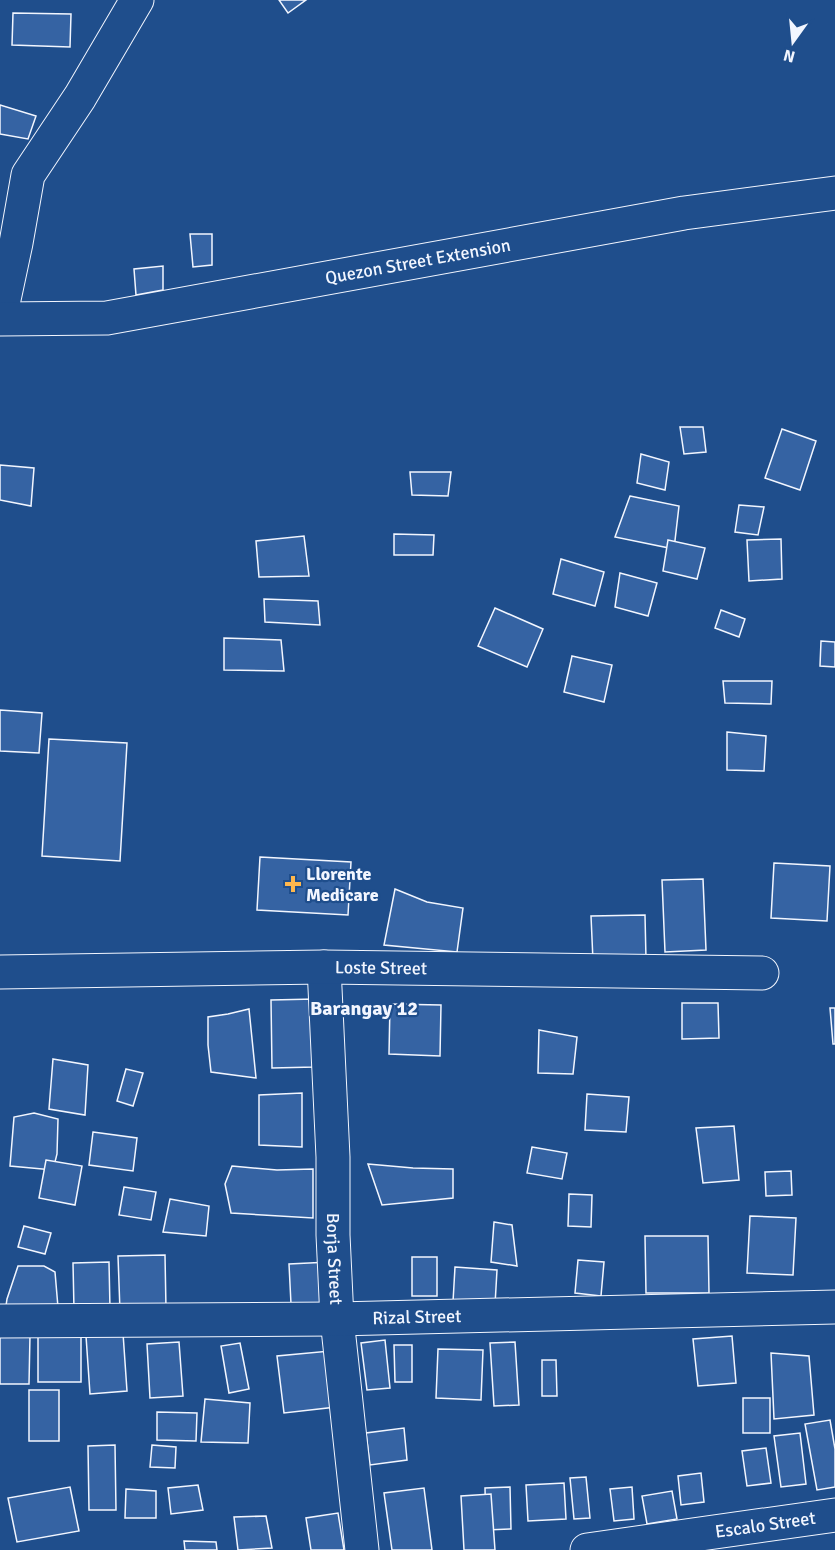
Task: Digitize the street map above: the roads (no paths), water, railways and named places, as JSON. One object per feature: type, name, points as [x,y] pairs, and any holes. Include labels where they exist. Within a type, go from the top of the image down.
[{"type":"street","points":[[0,319],[28,174],[80,97],[137,0]]},
{"type":"street","name":"Quezon Street Extension","points":[[0,319],[107,318],[684,213],[835,193]]},
{"type":"street","name":"Loste Street","points":[[0,972],[324,967],[762,973]]},
{"type":"street","name":"Borja Street","points":[[324,967],[333,1157],[333,1234],[337,1319],[362,1550]]},
{"type":"street","name":"Rizal Street","points":[[0,1321],[337,1319],[835,1307]]},
{"type":"street","name":"Escalo Street","points":[[587,1550],[835,1515]]},
{"type":"place","name":"Llorente Medicare","points":[[293,884]]},
{"type":"district","name":"Barangay 12","points":[[364,1008]]}]
